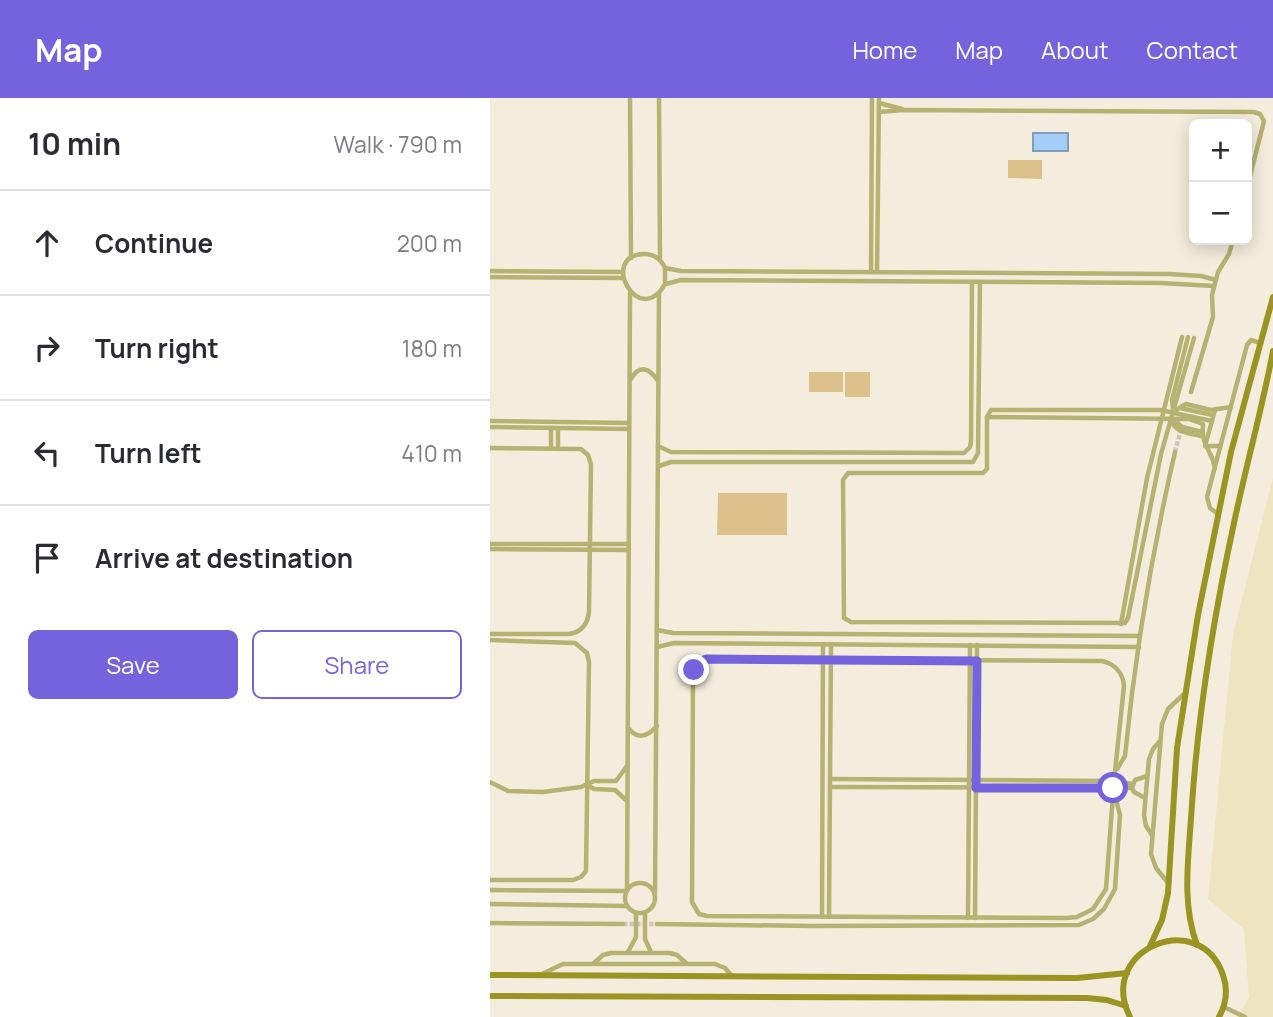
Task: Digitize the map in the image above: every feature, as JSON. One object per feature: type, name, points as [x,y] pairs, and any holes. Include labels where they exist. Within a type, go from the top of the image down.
[{"type":"main road","points":[[1130,1017],[1124,989],[1127,973],[1136,958],[1150,946],[1165,911],[1169,884],[1175,768],[1184,694],[1231,452],[1273,297]]},
{"type":"main road","points":[[1198,945],[1189,916],[1188,893],[1192,798],[1203,698],[1227,556],[1273,351]]},
{"type":"main road","points":[[1150,946],[1174,940],[1198,945],[1212,956],[1222,971],[1226,989],[1224,1007],[1219,1017]]},
{"type":"main road","points":[[492,974],[1077,978],[1127,973]]},
{"type":"main road","points":[[490,996],[1076,998],[1107,1000],[1126,1006]]},
{"type":"street","points":[[627,906],[630,292],[623,275],[631,258],[630,98]]},
{"type":"street","points":[[659,98],[660,259],[665,268],[665,284]]},
{"type":"street","points":[[872,98],[874,272]]},
{"type":"street","points":[[874,272],[879,100],[903,110]]},
{"type":"street","points":[[878,112],[1254,112],[1260,114],[1264,121],[1249,182]]},
{"type":"street","points":[[1191,392],[1213,317],[1214,286],[1219,269],[1232,245]]},
{"type":"street","points":[[631,258],[646,254],[660,259]]},
{"type":"street","points":[[665,268],[681,271],[1178,274],[1216,279]]},
{"type":"street","points":[[490,271],[623,275]]},
{"type":"street","points":[[746,271],[746,281]]},
{"type":"street","points":[[937,272],[937,282]]},
{"type":"street","points":[[1038,273],[1038,283]]},
{"type":"street","points":[[1178,274],[1178,284]]},
{"type":"street","points":[[490,277],[623,275]]},
{"type":"street","points":[[630,292],[641,298],[654,296],[665,284],[677,280],[1214,286]]},
{"type":"street","points":[[967,451],[971,442],[972,282]]},
{"type":"street","points":[[658,467],[668,462],[975,461],[978,453],[980,282]]},
{"type":"street","points":[[490,904],[627,906],[636,913],[645,913],[654,905],[659,292]]},
{"type":"street","points":[[1121,624],[1164,410],[1188,337],[1173,411],[1128,620],[1121,624],[851,622],[844,618],[845,475],[849,472],[983,473],[987,469],[987,417],[992,410],[1164,410],[1173,411],[1213,416],[1231,407]]},
{"type":"street","points":[[1218,514],[1209,508],[1207,502],[1220,446],[1247,344],[1251,341],[1260,342]]},
{"type":"street","points":[[630,382],[634,373],[644,369],[650,371],[659,382]]},
{"type":"street","points":[[1173,411],[1186,404],[1213,416]]},
{"type":"street","points":[[1205,446],[1213,416]]},
{"type":"street","points":[[987,417],[1171,418],[1201,423],[1201,434],[1212,455],[1215,468]]},
{"type":"street","points":[[1171,418],[1177,429],[1201,434]]},
{"type":"street","points":[[490,421],[629,426]]},
{"type":"street","points":[[490,427],[629,426]]},
{"type":"street","points":[[551,428],[551,449]]},
{"type":"street","points":[[558,428],[558,449]]},
{"type":"street","points":[[1159,432],[1167,435]]},
{"type":"street","points":[[659,446],[671,452],[967,451]]},
{"type":"street","points":[[1205,446],[1220,446]]},
{"type":"street","points":[[490,448],[581,449],[590,457],[589,616],[582,629],[569,634],[490,634]]},
{"type":"street","points":[[967,451],[975,461]]},
{"type":"street","points":[[724,452],[724,462]]},
{"type":"street","points":[[657,924],[1079,925],[1099,914],[1109,903],[1115,889],[1120,814],[1115,800],[1117,768],[1125,756],[1140,636],[1175,452]]},
{"type":"street","points":[[944,453],[944,463]]},
{"type":"street","points":[[490,544],[629,544]]},
{"type":"street","points":[[490,550],[629,550]]},
{"type":"street","points":[[1128,579],[1136,581]]},
{"type":"street","points":[[657,630],[669,633],[747,634],[1140,636]]},
{"type":"street","points":[[747,634],[747,643]]},
{"type":"street","points":[[891,634],[891,644]]},
{"type":"street","points":[[1059,636],[1060,646]]},
{"type":"street","points":[[490,640],[570,642],[580,645],[587,653],[589,662],[588,863],[584,874],[573,880],[490,880]]},
{"type":"street","points":[[657,647],[667,643],[747,643],[1139,647]]},
{"type":"street","points":[[822,917],[823,644]]},
{"type":"street","points":[[829,917],[831,644]]},
{"type":"street","points":[[968,918],[970,645]]},
{"type":"street","points":[[975,918],[977,645]]},
{"type":"street","points":[[706,659],[831,660],[1098,661],[1115,667],[1122,676],[1124,686],[1107,881],[1103,896],[1096,906],[1083,915],[1072,918],[704,916],[693,908],[695,666],[706,659]]},
{"type":"street","points":[[1169,884],[1153,861],[1152,835],[1160,741],[1166,714],[1184,694]]},
{"type":"street","points":[[627,727],[634,734],[641,736],[647,735],[657,726]]},
{"type":"street","points":[[1152,835],[1144,822],[1145,798],[1151,752],[1160,741]]},
{"type":"street","points":[[490,782],[503,790],[513,792],[555,792],[588,785],[594,781],[618,779],[627,766]]},
{"type":"street","points":[[1145,798],[1134,792],[1133,785],[1135,780],[1147,776]]},
{"type":"street","points":[[830,779],[1115,785]]},
{"type":"street","points":[[607,782],[607,789]]},
{"type":"street","points":[[588,785],[594,789],[618,791],[627,802]]},
{"type":"street","points":[[830,787],[1133,785]]},
{"type":"street","points":[[822,861],[829,861]]},
{"type":"street","points":[[490,890],[627,891],[634,884],[642,883],[650,887],[655,894]]},
{"type":"street","points":[[626,953],[632,948],[635,939],[636,913]]},
{"type":"street","points":[[645,913],[645,939],[651,953]]},
{"type":"street","points":[[490,923],[623,924]]},
{"type":"street","points":[[635,939],[645,939]]},
{"type":"street","points":[[594,964],[605,954],[626,953],[674,953],[686,964]]},
{"type":"street","points":[[540,975],[560,964],[719,964],[733,976]]},
{"type":"street","points":[[1224,1007],[1245,1017]]},
{"type":"shaded area","points":[[1008,160],[1042,160],[1042,179],[1008,178]]},
{"type":"shaded area","points":[[809,372],[843,372],[843,392],[809,392]]},
{"type":"shaded area","points":[[845,372],[870,372],[870,397],[845,397]]},
{"type":"shaded area","points":[[718,493],[787,493],[787,535],[717,535]]},
{"type":"sand","points":[[1273,478],[1273,1017],[1237,1017],[1249,997],[1244,929],[1208,899],[1233,634]]},
{"type":"water","points":[[1033,133],[1068,133],[1068,151],[1033,151]]},
{"type":"tunnel","points":[[1175,452],[1181,429]]},
{"type":"tunnel","points":[[623,924],[657,924]]},
{"type":"route","points":[[694,670],[697,663],[706,659],[977,661],[976,788],[1113,788]]}]
